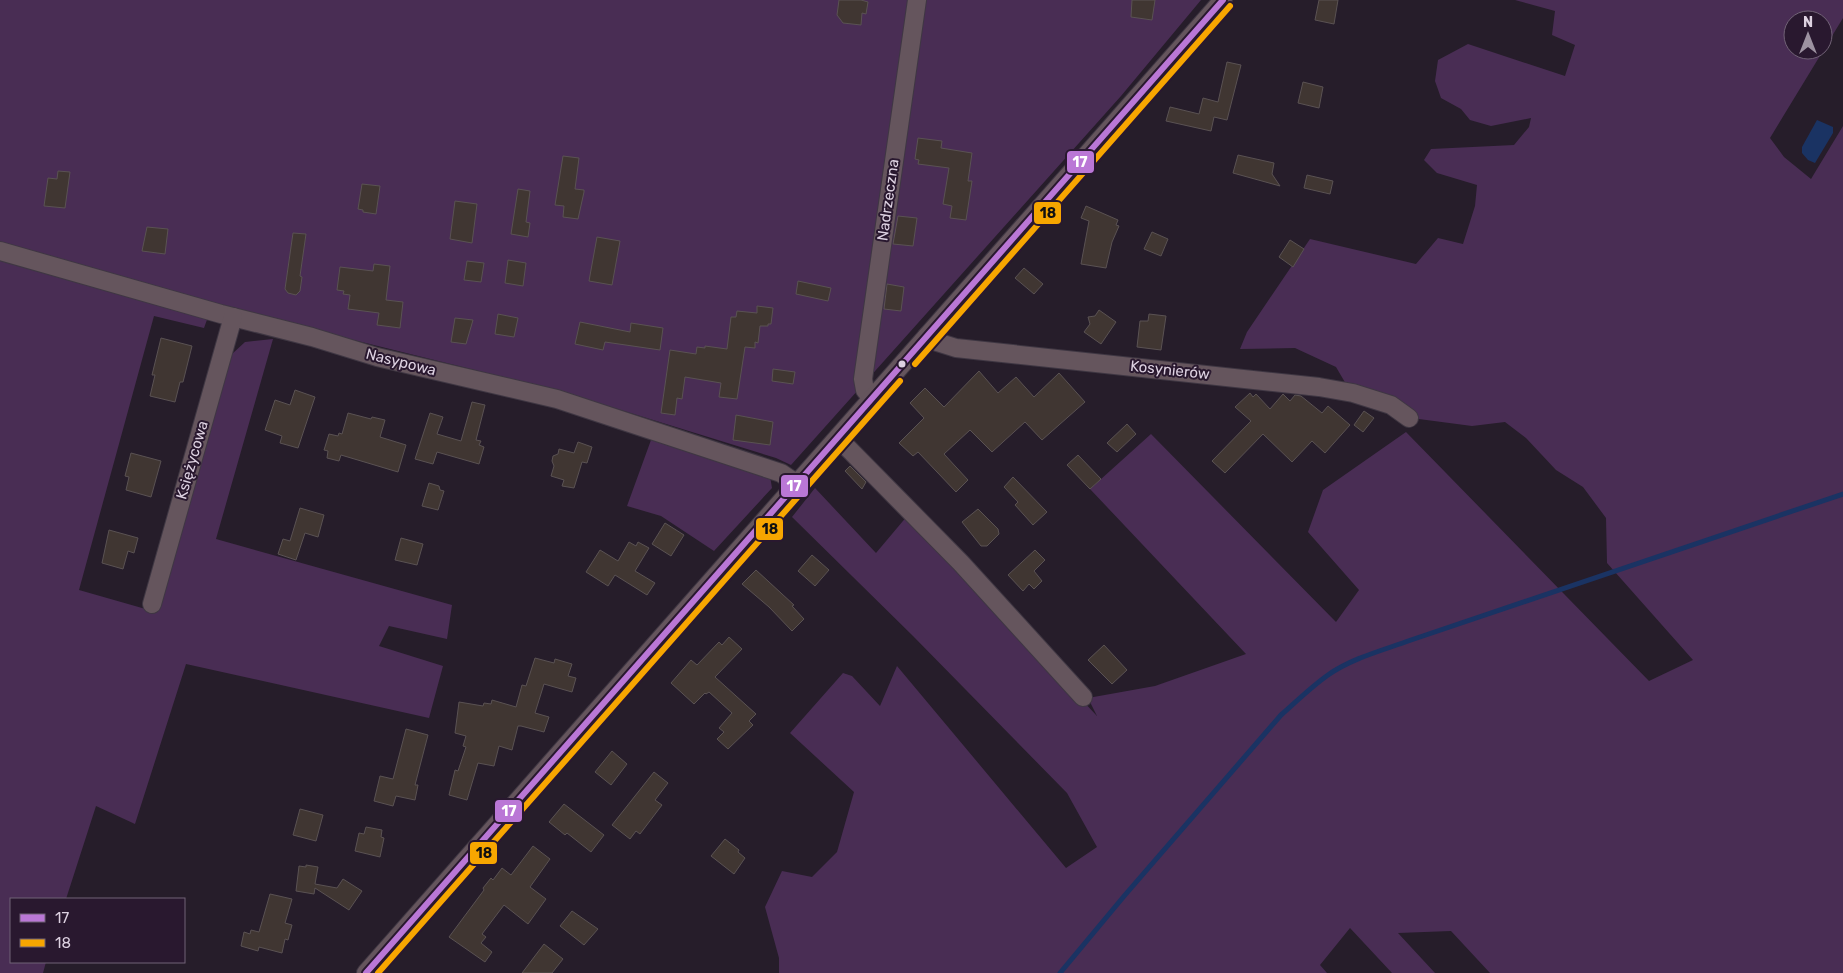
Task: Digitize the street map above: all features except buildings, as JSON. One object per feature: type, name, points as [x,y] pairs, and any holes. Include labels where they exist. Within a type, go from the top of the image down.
[{"type":"street","name":"Nadrzeczna","points":[[872,398],[865,390],[862,379],[917,0]]},
{"type":"street","points":[[366,973],[1223,0]]},
{"type":"street","name":"Nasypowa","points":[[0,251],[233,317],[312,337],[377,357],[557,399],[782,473],[797,484]]},
{"type":"street","name":"Księżycowa","points":[[152,604],[233,317]]},
{"type":"street","name":"Kosynierów","points":[[928,336],[937,342],[956,348],[1319,387],[1353,393],[1391,405],[1409,418]]},
{"type":"street","points":[[838,438],[961,563],[1083,697]]},
{"type":"shaded area","points":[[0,0],[1201,0],[1121,96],[791,465],[776,458],[556,390],[281,322],[0,245]]},
{"type":"shaded area","points":[[1515,0],[1843,0],[1843,18],[1833,34],[1833,10],[1783,10],[1783,60],[1817,60],[1770,138],[1784,157],[1811,179],[1843,126],[1843,973],[1490,973],[1451,931],[1398,933],[1435,973],[1392,973],[1350,928],[1320,965],[1327,973],[779,973],[779,958],[765,907],[782,871],[812,877],[837,852],[854,792],[790,733],[843,673],[852,676],[880,706],[897,666],[1066,868],[1097,847],[1067,793],[913,636],[792,517],[815,488],[876,553],[908,515],[1097,716],[1088,698],[1155,686],[1246,654],[1090,489],[1151,434],[1336,622],[1359,590],[1308,532],[1323,490],[1406,432],[1649,681],[1693,660],[1607,563],[1606,518],[1583,487],[1556,470],[1526,438],[1505,422],[1472,426],[1396,416],[1353,396],[1336,367],[1295,348],[1240,349],[1247,332],[1310,239],[1416,264],[1438,238],[1463,244],[1475,206],[1477,185],[1437,173],[1424,160],[1431,149],[1514,145],[1529,127],[1531,118],[1491,126],[1470,120],[1461,109],[1441,98],[1435,81],[1438,60],[1468,44],[1565,76],[1575,45],[1552,35],[1555,11]]},
{"type":"shaded area","points":[[0,257],[208,317],[204,328],[154,316],[79,590],[156,612],[171,568],[232,354],[245,342],[273,339],[216,539],[452,605],[447,639],[389,626],[379,646],[443,666],[429,718],[186,664],[135,824],[96,806],[66,898],[10,898],[10,963],[46,963],[43,973],[0,973]]},
{"type":"shaded area","points":[[651,440],[728,461],[770,476],[772,488],[714,551],[661,516],[627,506]]},
{"type":"water","points":[[1817,120],[1833,127],[1833,133],[1815,163],[1808,160],[1802,153],[1802,147]]},
{"type":"waterway","points":[[1060,973],[1281,715],[1316,684],[1337,669],[1379,651],[1843,494]]},
{"type":"transit line","name":"17","points":[[366,973],[1223,0]]},
{"type":"transit line","name":"18","points":[[915,364],[1230,6]]},
{"type":"transit line","name":"18","points":[[378,973],[900,381]]}]
